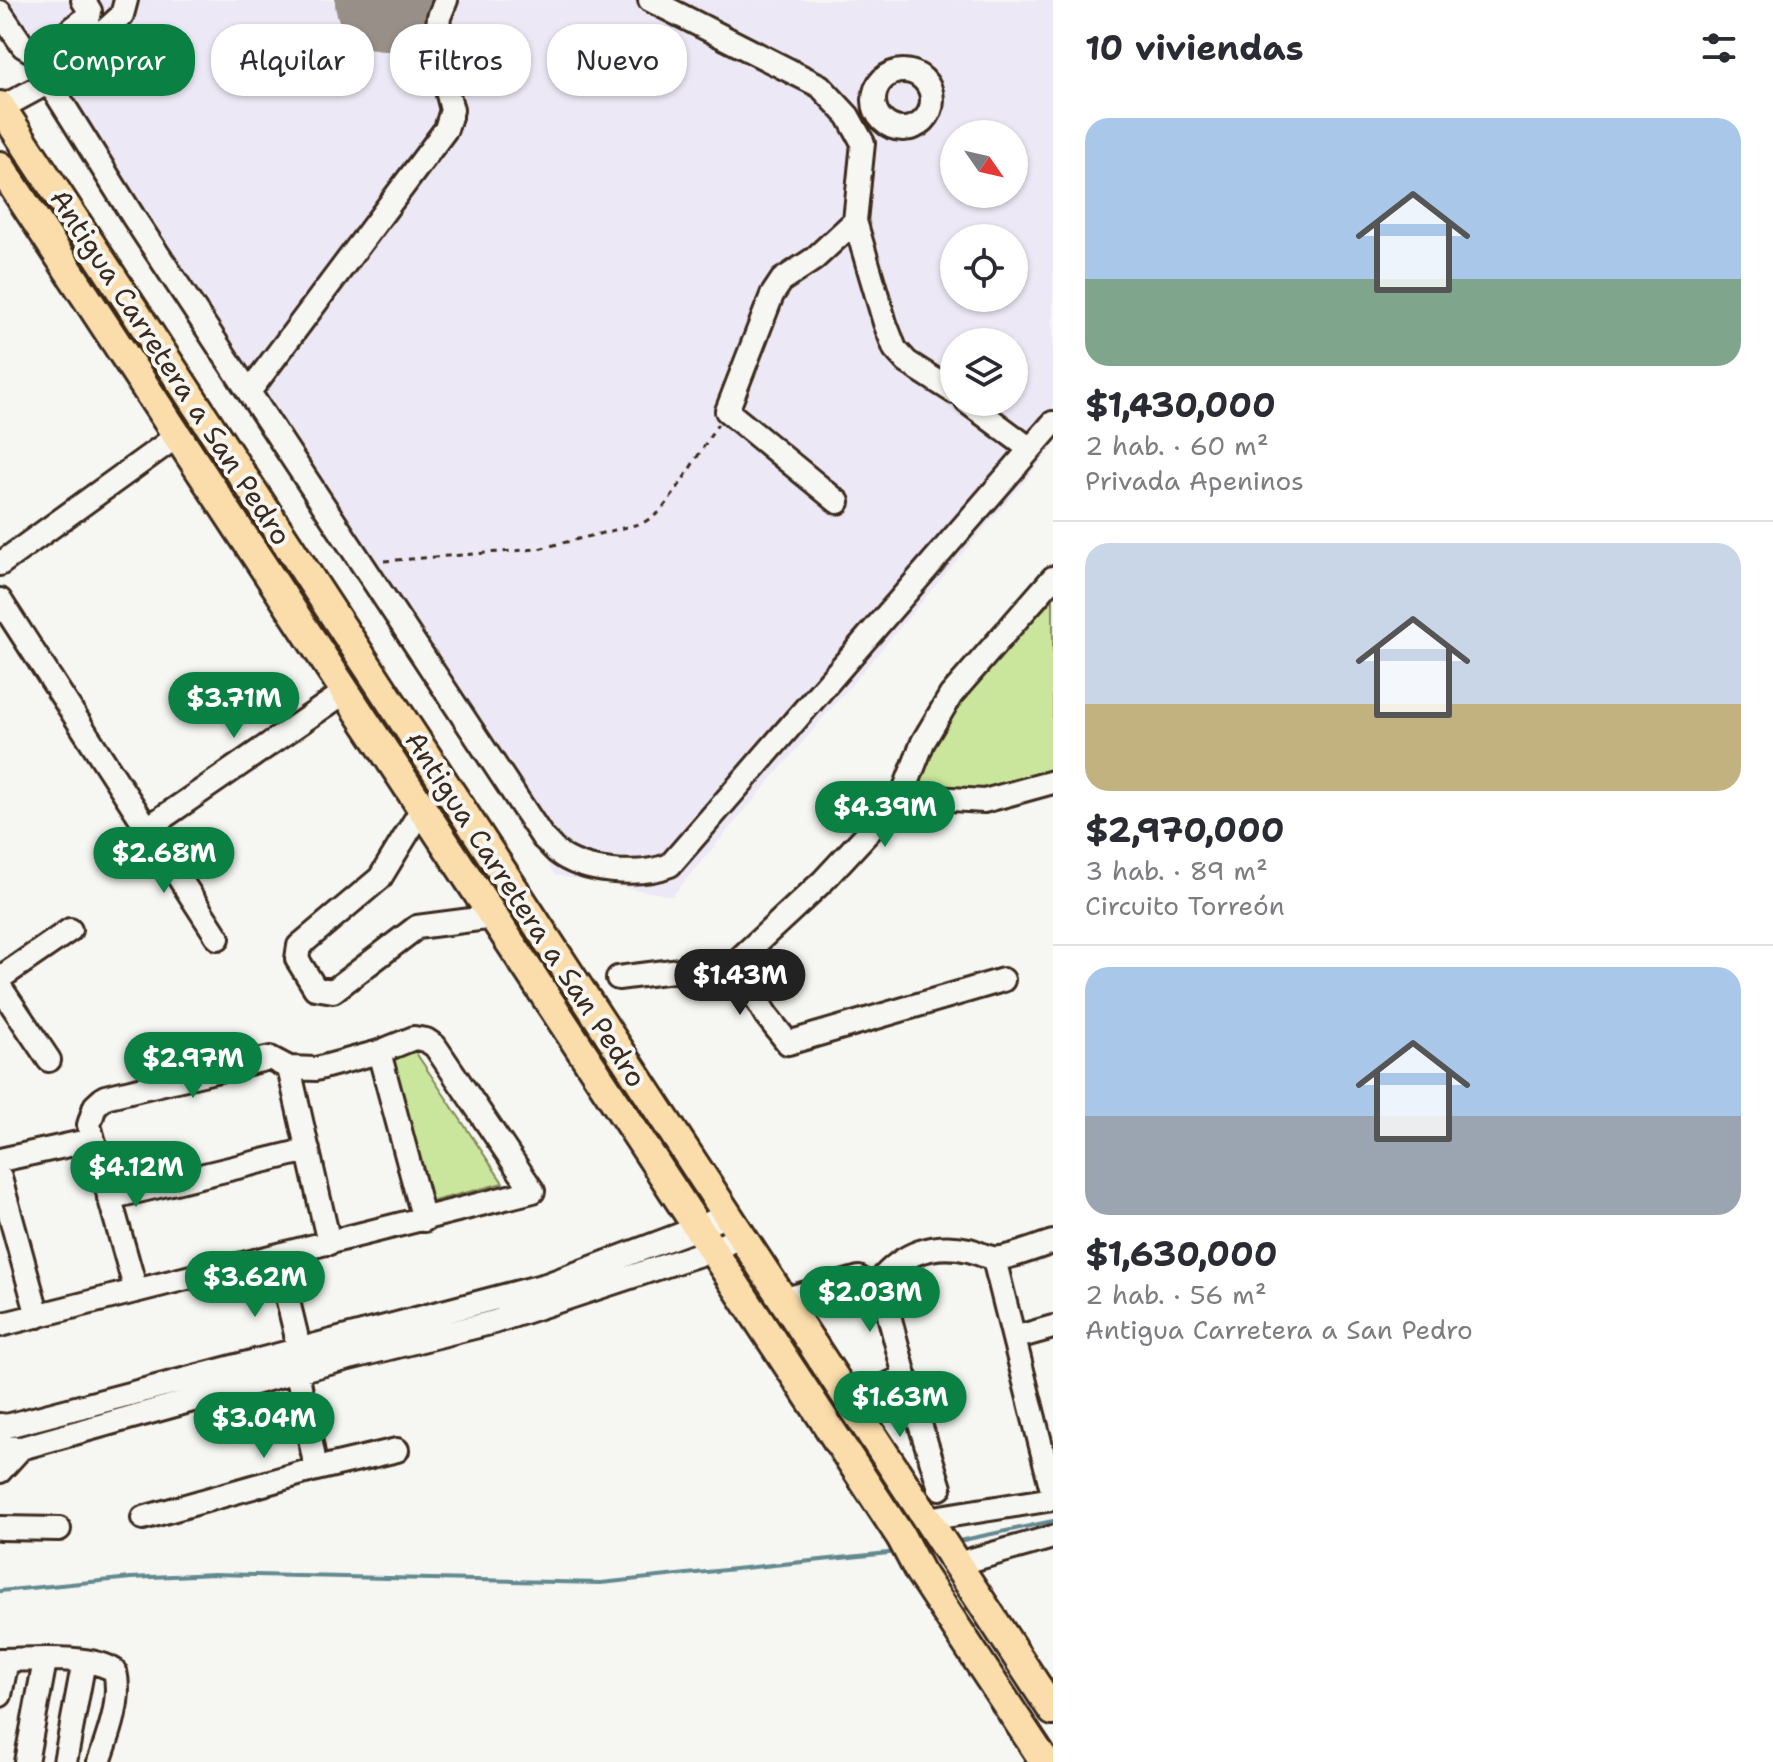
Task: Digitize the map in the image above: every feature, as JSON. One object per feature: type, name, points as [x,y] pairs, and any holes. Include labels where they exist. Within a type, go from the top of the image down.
[{"type":"main road","name":"Antigua Carretera a San Pedro","points":[[1,107],[782,1300],[1050,1700]]},
{"type":"main road","name":"Antigua Carretera a San Pedro","points":[[4,181],[177,436],[494,917],[1045,1762]]},
{"type":"main road","points":[[4,181],[38,191],[90,257],[116,284]]},
{"type":"street","points":[[0,12],[23,46],[33,52],[59,39],[89,16],[90,11],[83,0]]},
{"type":"street","points":[[112,24],[122,15],[126,0]]},
{"type":"street","points":[[249,392],[446,129],[452,110],[437,36],[439,17],[446,0]]},
{"type":"street","points":[[650,0],[835,94],[847,96],[877,86],[892,73],[912,73],[928,85],[931,94],[929,114],[922,122],[906,129],[848,116]]},
{"type":"street","points":[[820,86],[848,116],[863,143],[855,221],[895,349],[907,362],[940,383]]},
{"type":"street","points":[[877,86],[874,104],[885,123]]},
{"type":"street","points":[[1,107],[24,95]]},
{"type":"street","points":[[58,96],[134,218],[543,838],[558,853],[587,865],[627,873],[645,873],[670,865],[1053,423]]},
{"type":"street","points":[[863,143],[885,123]]},
{"type":"street","points":[[838,502],[727,411],[772,295],[782,280],[814,259],[855,221]]},
{"type":"street","points":[[986,416],[1030,449]]},
{"type":"street","points":[[0,564],[177,436]]},
{"type":"street","points":[[618,978],[735,963],[823,881],[902,796],[923,742],[951,695],[1053,578]]},
{"type":"street","points":[[0,600],[218,938]]},
{"type":"street","points":[[149,827],[345,692]]},
{"type":"street","points":[[902,796],[984,801],[1053,782]]},
{"type":"street","points":[[422,809],[380,878],[299,946],[297,959],[315,988],[333,991],[417,927],[494,917]]},
{"type":"street","points":[[0,978],[70,930]]},
{"type":"street","points":[[735,963],[766,1015],[788,1043],[1003,980]]},
{"type":"street","points":[[0,987],[49,1060]]},
{"type":"street","points":[[0,1325],[424,1220],[533,1191],[435,1046],[426,1040],[414,1038],[379,1052],[316,1069],[279,1063],[105,1097],[95,1106],[89,1125],[136,1291]]},
{"type":"street","points":[[379,1052],[424,1220]]},
{"type":"street","points":[[279,1063],[308,1150],[329,1243]]},
{"type":"street","points":[[0,1160],[92,1140]]},
{"type":"street","points":[[109,1198],[308,1150]]},
{"type":"street","points":[[0,1178],[38,1316]]},
{"type":"street","points":[[0,1471],[7,1436],[296,1361],[705,1239],[734,1226]]},
{"type":"street","points":[[782,1300],[870,1279],[890,1270],[914,1253],[946,1246],[972,1250],[994,1259],[1053,1242]]},
{"type":"street","points":[[270,1258],[283,1337],[296,1361],[316,1469]]},
{"type":"street","points":[[933,1527],[1053,1496],[1044,1417],[1014,1338],[994,1259]]},
{"type":"street","points":[[870,1279],[940,1488]]},
{"type":"street","points":[[1014,1338],[1053,1327]]},
{"type":"street","points":[[851,1403],[905,1376]]},
{"type":"street","points":[[143,1518],[316,1469],[397,1450]]},
{"type":"street","points":[[0,1528],[59,1529]]},
{"type":"street","points":[[955,1562],[1053,1537]]},
{"type":"street","points":[[0,1695],[4,1660],[105,1664],[115,1671],[118,1684],[110,1733],[99,1762]]},
{"type":"street","points":[[26,1762],[45,1661]]},
{"type":"street","points":[[65,1762],[84,1661]]},
{"type":"path","points":[[362,563],[538,549],[643,523],[660,512],[675,492],[727,411]]},
{"type":"shaded area","points":[[0,0],[1053,0],[1053,447],[672,896],[555,875],[42,96],[195,96],[195,24],[24,24],[24,68],[0,32]]},
{"type":"green space","points":[[1053,599],[1053,775],[966,791],[931,786],[914,779],[961,697]]},
{"type":"green space","points":[[414,1050],[503,1183],[422,1204],[388,1063]]},
{"type":"waterway","points":[[954,1542],[1053,1521]]},
{"type":"waterway","points":[[0,1591],[131,1578],[214,1574],[601,1583],[898,1552]]}]
